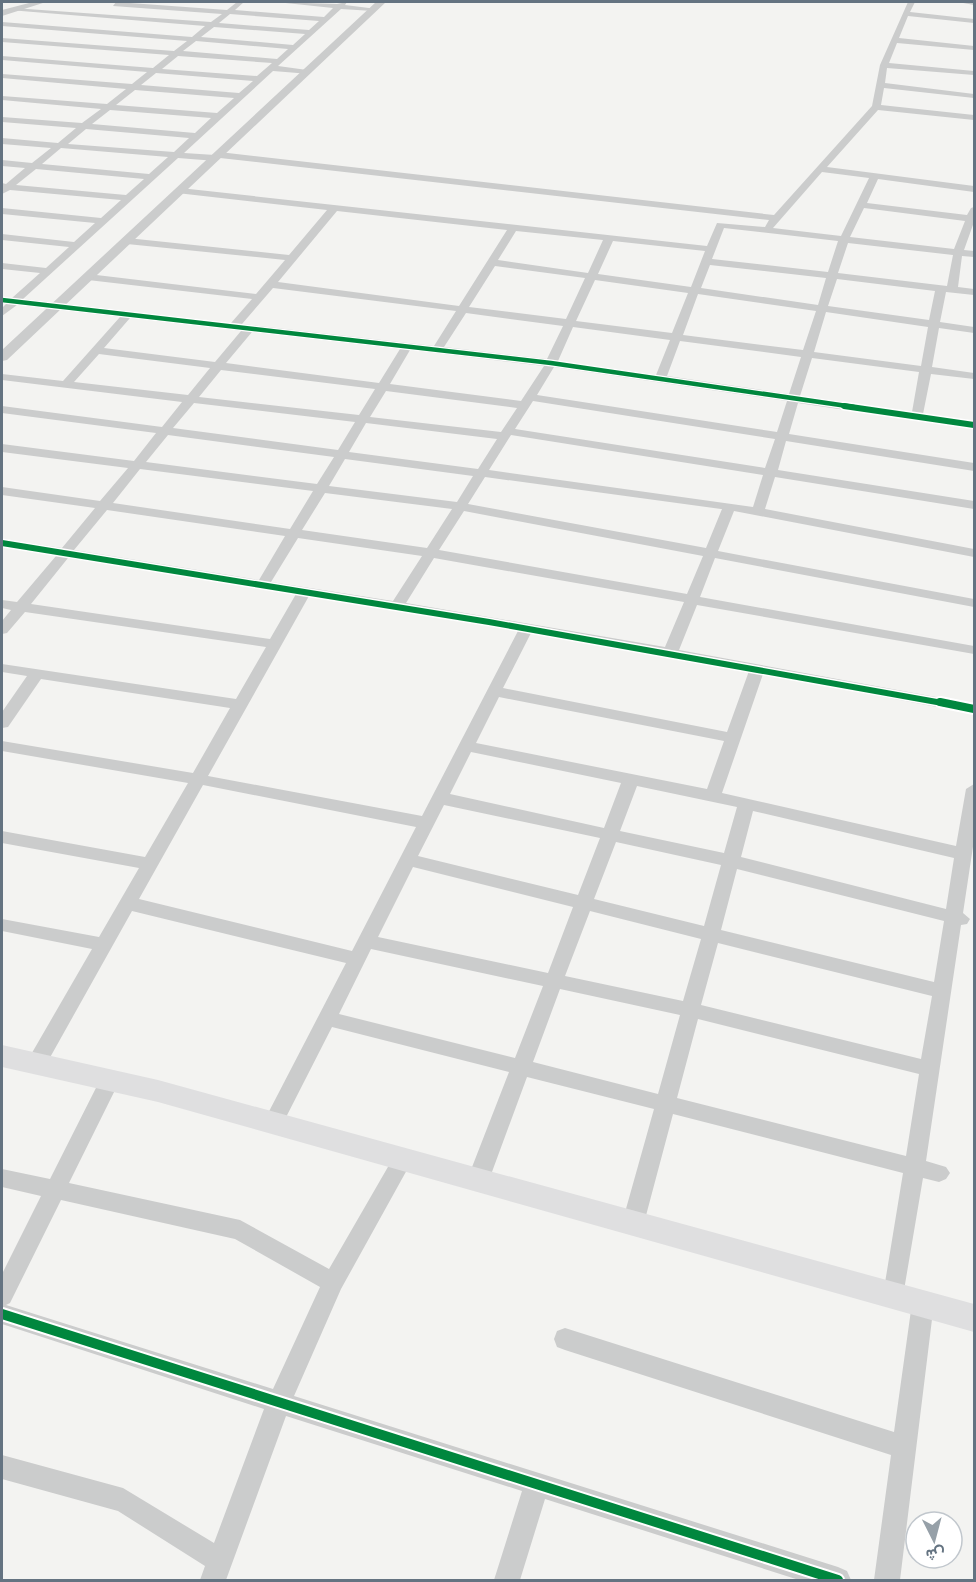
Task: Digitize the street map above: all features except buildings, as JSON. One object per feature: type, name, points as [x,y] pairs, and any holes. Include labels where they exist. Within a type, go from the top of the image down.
[{"type":"main road","points":[[2,1056],[110,1080],[273,1123],[975,1318]]},
{"type":"street","points":[[2,13],[41,2]]},
{"type":"street","points":[[3,188],[241,2]]},
{"type":"street","points":[[280,2],[377,5]]},
{"type":"street","points":[[765,230],[876,107],[884,65],[911,2]]},
{"type":"street","points":[[962,2],[975,3]]},
{"type":"street","points":[[4,78],[117,3],[325,19]]},
{"type":"street","points":[[2,313],[342,4]]},
{"type":"street","points":[[2,357],[377,5]]},
{"type":"street","points":[[13,10],[311,32]]},
{"type":"street","points":[[906,14],[975,21]]},
{"type":"street","points":[[2,24],[295,46]]},
{"type":"street","points":[[899,30],[910,31]]},
{"type":"street","points":[[2,40],[176,53],[275,65],[307,72]]},
{"type":"street","points":[[895,40],[975,48]]},
{"type":"street","points":[[2,58],[260,78]]},
{"type":"street","points":[[884,65],[975,73]]},
{"type":"street","points":[[4,78],[240,96]]},
{"type":"street","points":[[880,85],[975,96]]},
{"type":"street","points":[[2,98],[218,116]]},
{"type":"street","points":[[876,107],[975,118]]},
{"type":"street","points":[[2,119],[196,136]]},
{"type":"street","points":[[48,130],[57,124]]},
{"type":"street","points":[[31,144],[40,137]]},
{"type":"street","points":[[2,141],[174,156],[218,156],[775,218]]},
{"type":"street","points":[[2,163],[152,177]]},
{"type":"street","points":[[820,169],[975,189]]},
{"type":"street","points":[[758,512],[844,239],[874,176]]},
{"type":"street","points":[[3,188],[128,198]]},
{"type":"street","points":[[180,192],[711,249]]},
{"type":"street","points":[[860,205],[972,219]]},
{"type":"street","points":[[234,327],[333,208]]},
{"type":"street","points":[[917,416],[935,325],[958,252],[975,208]]},
{"type":"street","points":[[2,211],[103,221]]},
{"type":"street","points":[[660,379],[720,225],[975,254]]},
{"type":"street","points":[[437,350],[513,228]]},
{"type":"street","points":[[2,237],[76,245]]},
{"type":"street","points":[[397,606],[551,363],[609,238]]},
{"type":"street","points":[[128,241],[292,258]]},
{"type":"street","points":[[706,261],[975,292]]},
{"type":"street","points":[[491,262],[975,330]]},
{"type":"street","points":[[2,266],[48,271]]},
{"type":"street","points":[[88,277],[259,297]]},
{"type":"street","points":[[270,284],[975,376]]},
{"type":"street","points":[[2,300],[551,363],[975,425]]},
{"type":"street","points":[[66,384],[127,315]]},
{"type":"street","points":[[2,630],[249,328]]},
{"type":"street","points":[[262,584],[407,346]]},
{"type":"street","points":[[96,350],[382,387],[526,401],[975,467]]},
{"type":"street","points":[[2,377],[363,419],[506,433],[975,505]]},
{"type":"street","points":[[2,409],[164,433],[729,507],[975,553]]},
{"type":"street","points":[[2,448],[460,506],[975,603]]},
{"type":"street","points":[[2,491],[105,504],[431,553],[975,650]]},
{"type":"street","points":[[671,652],[729,507]]},
{"type":"street","points":[[2,543],[527,627],[758,667],[975,709]]},
{"type":"street","points":[[36,1064],[305,591]]},
{"type":"street","points":[[2,603],[275,644]]},
{"type":"street","points":[[273,1123],[527,627]]},
{"type":"street","points":[[713,795],[758,667]]},
{"type":"street","points":[[2,668],[240,705]]},
{"type":"street","points":[[2,723],[37,673]]},
{"type":"street","points":[[495,691],[733,738]]},
{"type":"street","points":[[2,746],[198,779],[426,823]]},
{"type":"street","points":[[466,746],[713,795],[746,805],[964,854]]},
{"type":"street","points":[[478,1180],[631,779]]},
{"type":"street","points":[[894,1295],[942,991],[957,918],[964,854],[975,789]]},
{"type":"street","points":[[440,798],[731,861],[957,918]]},
{"type":"street","points":[[633,1222],[746,805]]},
{"type":"street","points":[[2,837],[150,864]]},
{"type":"street","points":[[408,860],[942,991]]},
{"type":"street","points":[[128,903],[357,959]]},
{"type":"street","points":[[2,925],[104,945]]},
{"type":"street","points":[[366,941],[690,1010],[930,1069]]},
{"type":"street","points":[[327,1018],[939,1173]]},
{"type":"street","points":[[2,1296],[110,1080]]},
{"type":"street","points":[[2,1467],[123,1500],[216,1571],[278,1404],[333,1283],[404,1159]]},
{"type":"street","points":[[2,1178],[240,1230],[333,1283]]},
{"type":"street","points":[[887,1581],[923,1303]]},
{"type":"street","points":[[2,1314],[838,1581]]},
{"type":"street","points":[[565,1339],[904,1447]]},
{"type":"street","points":[[507,1581],[536,1486]]},
{"type":"cycle path","points":[[2,300],[551,363],[974,425]]},
{"type":"cycle path","points":[[2,543],[610,642],[974,709]]},
{"type":"cycle path","points":[[2,1314],[838,1580]]}]
